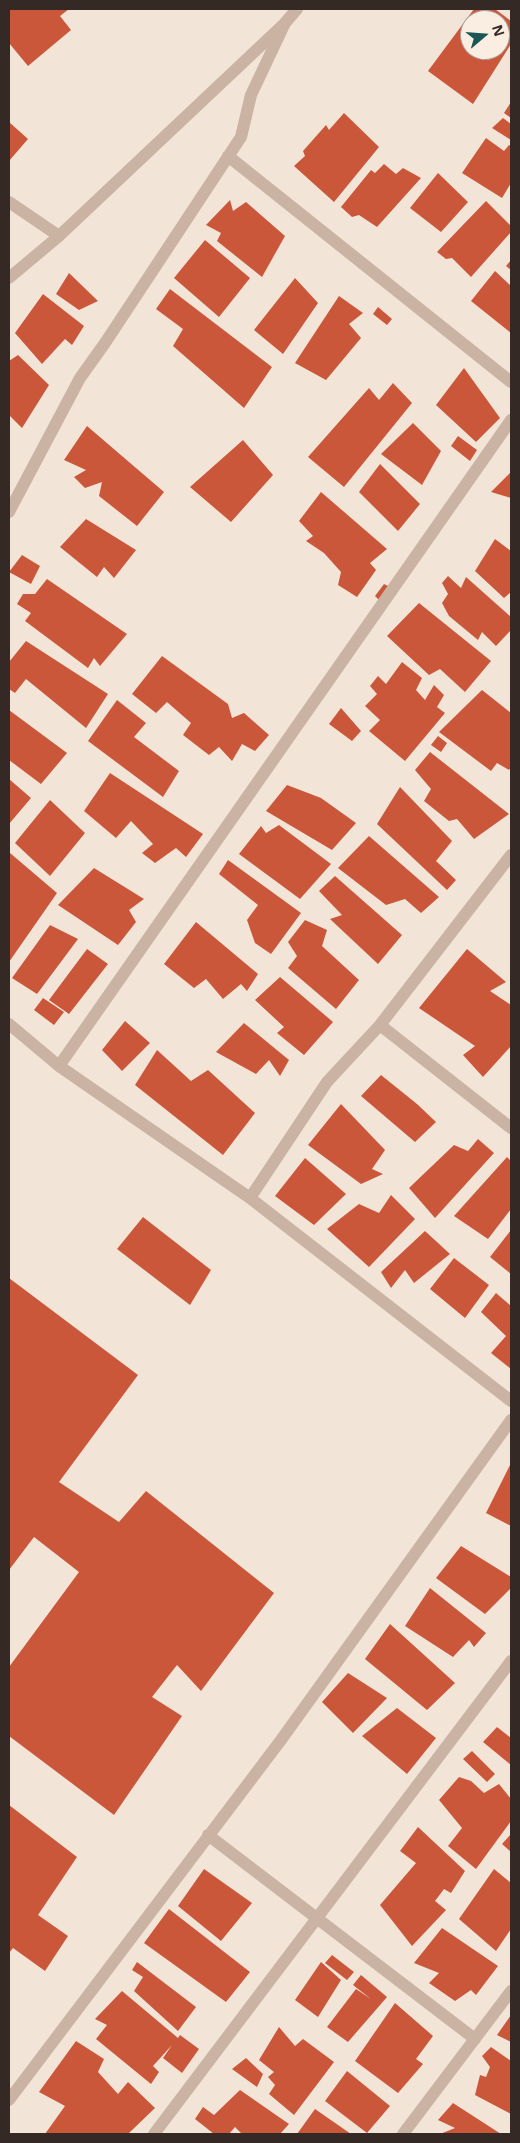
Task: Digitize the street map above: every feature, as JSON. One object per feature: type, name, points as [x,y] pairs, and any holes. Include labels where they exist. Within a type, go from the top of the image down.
[{"type":"street","points":[[9,278],[59,236],[285,23],[297,9]]},
{"type":"street","points":[[9,512],[80,378],[106,343],[241,137],[251,95],[285,23]]},
{"type":"street","points":[[228,156],[511,382]]},
{"type":"street","points":[[9,202],[59,236]]},
{"type":"street","points":[[59,1066],[511,420]]},
{"type":"street","points":[[250,1198],[327,1082],[380,1025],[511,855]]},
{"type":"street","points":[[9,1024],[59,1066],[250,1198],[511,1401]]},
{"type":"street","points":[[380,1025],[511,1128]]},
{"type":"street","points":[[9,2100],[281,1740],[511,1420]]},
{"type":"street","points":[[154,2134],[511,1662]]},
{"type":"street","points":[[208,1836],[316,1920],[475,2039]]},
{"type":"street","points":[[403,2134],[511,1991]]},
{"type":"building","points":[[9,9],[69,9],[60,16],[71,30],[28,66],[9,43]]},
{"type":"building","points":[[474,9],[496,10],[473,10]]},
{"type":"building","points":[[510,20],[511,21],[510,46]]},
{"type":"building","points":[[460,28],[460,60],[501,60],[473,104],[428,71]]},
{"type":"building","points":[[511,102],[511,118],[504,113]]},
{"type":"building","points":[[344,113],[379,147],[334,202],[294,166],[305,156],[303,151],[326,125],[329,130]]},
{"type":"building","points":[[503,118],[511,124],[511,140],[492,128]]},
{"type":"building","points":[[9,122],[28,139],[9,161]]},
{"type":"building","points":[[486,138],[504,151],[509,145],[511,146],[511,183],[502,198],[462,173]]},
{"type":"building","points":[[384,164],[396,174],[403,168],[421,178],[377,227],[359,215],[352,217],[341,207],[371,170],[375,173]]},
{"type":"building","points":[[438,173],[468,202],[441,232],[410,208]]},
{"type":"building","points":[[230,200],[233,211],[246,202],[285,236],[262,277],[217,241],[221,233],[206,225]]},
{"type":"building","points":[[486,201],[511,226],[511,232],[471,277],[452,258],[446,259],[437,252]]},
{"type":"building","points":[[205,240],[250,278],[219,317],[174,278]]},
{"type":"building","points":[[511,260],[511,270],[506,266]]},
{"type":"building","points":[[495,271],[511,286],[511,333],[471,301]]},
{"type":"building","points":[[69,273],[98,301],[79,310],[56,294]]},
{"type":"building","points":[[295,278],[318,303],[283,354],[254,330]]},
{"type":"building","points":[[170,289],[272,367],[244,408],[173,346],[183,329],[156,309]]},
{"type":"building","points":[[43,294],[84,326],[72,345],[65,339],[42,364],[15,333]]},
{"type":"building","points":[[339,296],[363,313],[349,324],[361,338],[326,380],[295,363]]},
{"type":"building","points":[[378,307],[392,319],[387,325],[373,314]]},
{"type":"building","points":[[18,355],[49,385],[22,428],[9,415],[9,361]]},
{"type":"building","points":[[464,368],[500,418],[476,442],[436,405]]},
{"type":"building","points":[[393,383],[412,403],[344,487],[308,457],[369,388],[379,400]]},
{"type":"building","points":[[413,423],[441,451],[422,485],[381,454]]},
{"type":"building","points":[[87,426],[164,492],[137,526],[99,496],[102,482],[85,488],[74,477],[86,470],[64,460]]},
{"type":"building","points":[[458,436],[477,450],[470,461],[451,446]]},
{"type":"building","points":[[243,440],[273,475],[231,522],[190,487]]},
{"type":"building","points":[[380,464],[420,504],[398,531],[359,492]]},
{"type":"building","points":[[511,472],[511,498],[491,492]]},
{"type":"building","points":[[321,492],[387,549],[370,563],[376,570],[357,597],[338,585],[341,572],[324,553],[306,541],[313,536],[299,521]]},
{"type":"building","points":[[86,519],[136,550],[114,578],[104,567],[97,577],[60,547]]},
{"type":"building","points":[[495,539],[511,551],[511,592],[504,598],[475,571]]},
{"type":"building","points":[[22,555],[40,566],[31,584],[9,572]]},
{"type":"building","points":[[448,576],[461,588],[466,577],[511,617],[511,630],[496,646],[482,632],[478,640],[449,616],[442,603],[448,594],[442,583]]},
{"type":"building","points":[[47,579],[127,634],[100,666],[94,658],[88,668],[25,621],[31,613],[17,604],[23,594],[35,594]]},
{"type":"building","points":[[384,584],[390,587],[379,600],[375,596]]},
{"type":"building","points":[[419,603],[491,661],[465,692],[440,669],[429,675],[387,636]]},
{"type":"building","points":[[26,641],[108,694],[86,728],[26,679],[15,693],[9,689],[9,662]]},
{"type":"building","points":[[162,656],[228,704],[232,718],[244,713],[269,735],[255,751],[242,744],[232,761],[219,747],[209,755],[183,735],[191,723],[167,702],[156,713],[132,694]]},
{"type":"building","points":[[402,662],[422,678],[416,690],[425,700],[434,685],[444,695],[437,707],[445,713],[405,761],[369,731],[380,720],[365,706],[377,694],[370,686],[378,676],[386,684]]},
{"type":"building","points":[[482,690],[511,713],[511,767],[509,770],[497,763],[491,771],[439,732]]},
{"type":"building","points":[[117,700],[146,723],[134,737],[179,771],[163,797],[88,741]]},
{"type":"building","points":[[341,708],[361,731],[352,741],[329,724]]},
{"type":"building","points":[[9,710],[67,753],[41,784],[9,760]]},
{"type":"building","points":[[438,736],[447,743],[441,752],[431,745]]},
{"type":"building","points":[[430,752],[509,814],[474,839],[457,819],[449,821],[424,801],[431,789],[415,770]]},
{"type":"building","points":[[110,773],[203,834],[186,857],[176,848],[155,863],[142,853],[153,844],[131,821],[116,838],[84,811]]},
{"type":"building","points":[[9,779],[31,798],[9,824]]},
{"type":"building","points":[[287,785],[321,798],[356,823],[332,850],[266,811]]},
{"type":"building","points":[[400,787],[452,841],[436,861],[456,880],[447,890],[377,824]]},
{"type":"building","points":[[50,800],[85,833],[50,876],[15,843]]},
{"type":"building","points":[[279,825],[331,864],[300,899],[239,854],[261,826],[266,833]]},
{"type":"building","points":[[369,836],[439,897],[421,913],[405,899],[386,905],[338,868]]},
{"type":"building","points":[[9,854],[57,893],[9,962]]},
{"type":"building","points":[[228,860],[301,913],[271,954],[255,943],[247,920],[258,905],[219,874]]},
{"type":"building","points":[[94,868],[144,899],[129,910],[136,922],[118,945],[58,905]]},
{"type":"building","points":[[335,876],[402,935],[378,964],[330,919],[342,915],[319,891]]},
{"type":"building","points":[[305,920],[327,930],[322,946],[359,980],[336,1009],[288,968],[297,956],[288,942]]},
{"type":"building","points":[[196,922],[258,974],[247,991],[241,984],[223,999],[206,979],[194,988],[164,964]]},
{"type":"building","points":[[50,925],[78,939],[37,994],[12,978]]},
{"type":"building","points":[[87,949],[108,964],[69,1014],[49,1000]]},
{"type":"building","points":[[467,949],[506,982],[490,991],[511,1005],[511,1046],[483,1077],[463,1055],[475,1046],[419,1008]]},
{"type":"building","points":[[280,977],[333,1022],[304,1055],[277,1033],[284,1027],[255,1000]]},
{"type":"building","points":[[43,998],[64,1012],[54,1025],[34,1010]]},
{"type":"building","points":[[125,1021],[150,1043],[122,1071],[102,1050]]},
{"type":"building","points":[[244,1023],[289,1060],[280,1076],[269,1060],[256,1074],[216,1052]]},
{"type":"building","points":[[157,1050],[191,1081],[208,1070],[255,1113],[223,1155],[135,1085]]},
{"type":"building","points":[[381,1075],[436,1122],[415,1142],[361,1096]]},
{"type":"building","points":[[341,1104],[385,1150],[372,1169],[383,1174],[361,1184],[308,1145]]},
{"type":"building","points":[[478,1139],[494,1153],[435,1218],[409,1188],[454,1145],[468,1151]]},
{"type":"building","points":[[507,1157],[511,1161],[511,1209],[488,1239],[454,1216]]},
{"type":"building","points":[[305,1158],[346,1194],[314,1225],[275,1196]]},
{"type":"building","points":[[391,1195],[415,1219],[369,1267],[327,1229],[359,1204],[379,1213]]},
{"type":"building","points":[[143,1217],[211,1270],[190,1305],[117,1249]]},
{"type":"building","points":[[511,1230],[511,1274],[490,1257]]},
{"type":"building","points":[[425,1231],[450,1254],[414,1283],[405,1270],[391,1288],[381,1272]]},
{"type":"building","points":[[454,1258],[489,1285],[465,1318],[430,1289]]},
{"type":"building","points":[[9,1278],[138,1375],[59,1482],[119,1522],[146,1491],[274,1593],[201,1691],[177,1665],[152,1697],[182,1716],[114,1815],[9,1736],[9,1667],[79,1572],[34,1537],[9,1570]]},
{"type":"building","points":[[496,1293],[511,1306],[511,1369],[491,1353],[506,1336],[481,1312]]},
{"type":"building","points":[[511,1463],[511,1526],[486,1513]]},
{"type":"building","points":[[461,1546],[511,1577],[511,1588],[485,1614],[436,1578]]},
{"type":"building","points":[[430,1588],[486,1633],[474,1647],[469,1640],[453,1657],[405,1626]]},
{"type":"building","points":[[390,1624],[455,1683],[427,1710],[365,1659]]},
{"type":"building","points":[[348,1673],[387,1698],[353,1733],[322,1702]]},
{"type":"building","points":[[397,1708],[436,1738],[407,1774],[362,1736]]},
{"type":"building","points":[[497,1727],[511,1738],[511,1765],[483,1742]]},
{"type":"building","points":[[472,1751],[495,1774],[487,1782],[463,1759]]},
{"type":"building","points":[[459,1777],[471,1781],[484,1793],[499,1784],[511,1799],[511,1821],[476,1869],[448,1846],[462,1828],[439,1800]]},
{"type":"building","points":[[9,1805],[77,1857],[38,1915],[68,1936],[45,1971],[13,1948],[9,1953]]},
{"type":"building","points":[[418,1827],[465,1871],[451,1893],[444,1889],[435,1901],[446,1910],[412,1946],[380,1905],[416,1863],[400,1851]]},
{"type":"building","points":[[511,1834],[511,1852],[502,1844]]},
{"type":"building","points":[[204,1869],[252,1903],[221,1941],[178,1906]]},
{"type":"building","points":[[494,1869],[511,1883],[511,1929],[496,1951],[459,1919]]},
{"type":"building","points":[[169,1909],[250,1972],[226,2002],[144,1943]]},
{"type":"building","points":[[442,1928],[498,1966],[476,1995],[471,1990],[455,2001],[429,1983],[439,1973],[414,1963]]},
{"type":"building","points":[[332,1955],[354,1972],[347,1980],[325,1963]]},
{"type":"building","points":[[137,1962],[196,2007],[178,2031],[134,1991],[143,1977],[132,1970]]},
{"type":"building","points":[[321,1962],[341,1980],[318,2017],[295,2000]]},
{"type":"building","points":[[361,1975],[387,1997],[348,2042],[327,2027],[356,1989],[371,1999],[353,1985]]},
{"type":"building","points":[[122,1991],[178,2038],[180,2035],[199,2049],[182,2073],[163,2058],[172,2045],[153,2066],[159,2072],[151,2084],[96,2039],[107,2025],[95,2019]]},
{"type":"building","points":[[395,2003],[433,2036],[416,2059],[423,2064],[398,2093],[355,2061]]},
{"type":"building","points":[[511,2015],[511,2042],[497,2035]]},
{"type":"building","points":[[279,2027],[295,2046],[303,2039],[334,2062],[294,2115],[269,2094],[275,2085],[268,2077],[274,2072],[259,2060]]},
{"type":"building","points":[[76,2041],[104,2059],[98,2072],[118,2094],[128,2082],[155,2108],[128,2134],[45,2134],[65,2106],[39,2092]]},
{"type":"building","points":[[491,2047],[511,2061],[511,2114],[475,2095],[480,2075],[486,2077],[490,2067],[482,2056]]},
{"type":"building","points":[[246,2058],[263,2074],[257,2087],[232,2069]]},
{"type":"building","points":[[347,2071],[390,2106],[367,2133],[325,2101]]},
{"type":"building","points":[[240,2090],[289,2124],[280,2134],[242,2134],[235,2127],[229,2134],[214,2134],[195,2119],[203,2107],[214,2115]]},
{"type":"building","points":[[453,2103],[501,2134],[440,2134],[455,2128],[438,2120]]},
{"type":"building","points":[[315,2109],[351,2134],[297,2134]]}]
